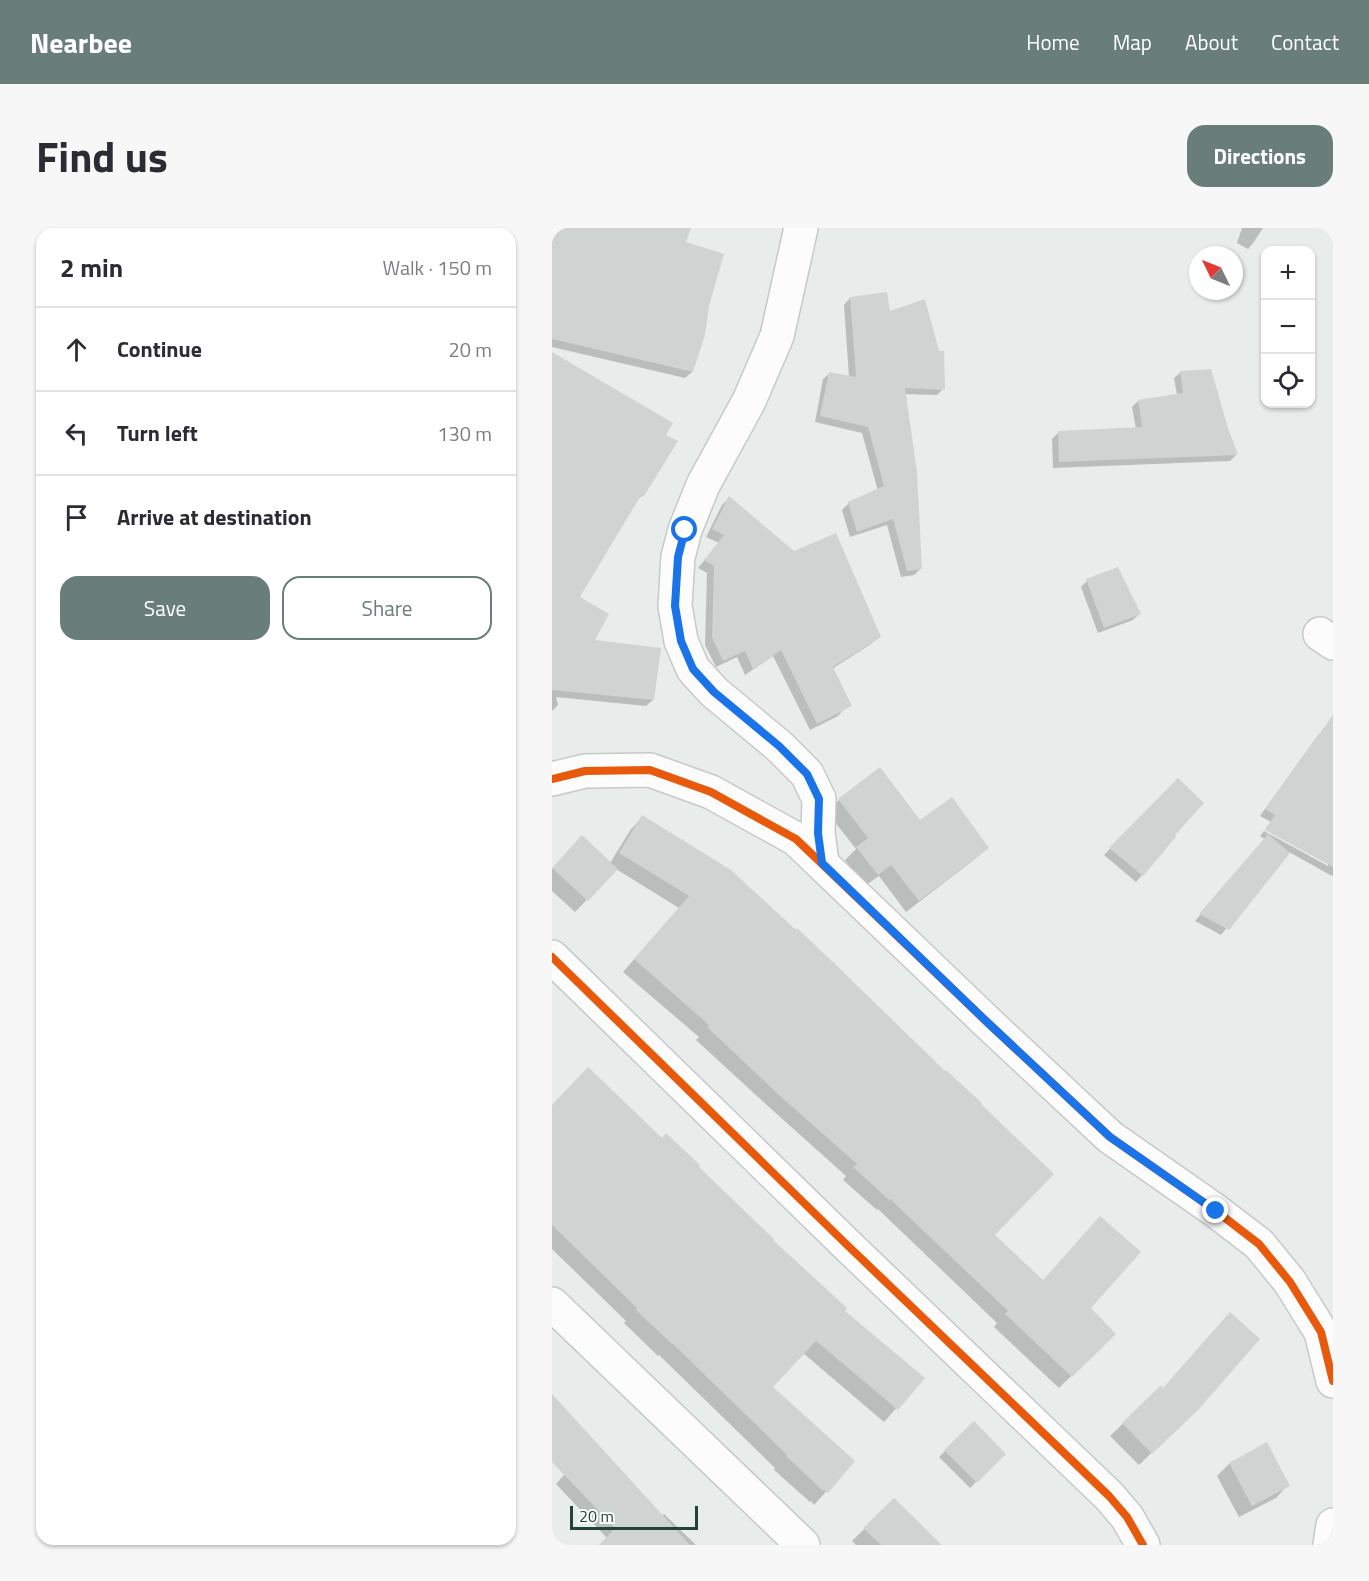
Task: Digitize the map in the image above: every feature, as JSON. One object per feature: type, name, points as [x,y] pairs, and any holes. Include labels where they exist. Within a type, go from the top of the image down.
[{"type":"street","points":[[801,228],[777,336],[749,401],[703,485],[685,530],[678,557],[675,606],[681,641],[693,669],[714,692],[779,746],[807,774],[819,799],[818,833],[822,863]]},
{"type":"street","points":[[552,779],[585,771],[650,770],[711,792],[796,839],[1110,1137],[1259,1244],[1290,1282],[1321,1332],[1333,1381]]},
{"type":"street","points":[[552,957],[1109,1496],[1127,1517],[1143,1545]]},
{"type":"street","points":[[552,1304],[803,1545]]},
{"type":"street","points":[[1330,1545],[1333,1525]]},
{"type":"building","points":[[552,228],[691,228],[686,242],[724,254],[709,306],[705,335],[693,372],[552,339]]},
{"type":"building","points":[[887,292],[890,311],[925,299],[939,351],[944,351],[945,390],[905,388],[917,472],[922,569],[907,571],[893,519],[857,532],[848,502],[884,486],[868,427],[820,416],[829,372],[856,377],[850,297]]},
{"type":"building","points":[[552,352],[673,423],[666,435],[678,441],[644,496],[641,495],[580,597],[609,614],[595,640],[661,648],[654,700],[552,690]]},
{"type":"building","points":[[1211,369],[1238,455],[1059,462],[1058,431],[1142,427],[1138,400],[1183,393],[1180,371]]},
{"type":"building","points":[[729,496],[794,551],[836,533],[881,637],[833,667],[852,706],[817,724],[781,650],[753,669],[745,651],[723,661],[712,637],[714,566],[704,560],[724,535],[712,529]]},
{"type":"building","points":[[1118,567],[1141,614],[1104,628],[1086,579]]},
{"type":"building","points":[[1333,715],[1333,867],[1265,830],[1275,815],[1265,809]]},
{"type":"building","points":[[880,767],[920,820],[952,797],[989,848],[919,901],[891,865],[878,875],[856,847],[868,838],[838,799]]},
{"type":"building","points":[[1178,778],[1204,803],[1143,876],[1109,848]]},
{"type":"building","points":[[642,815],[731,870],[796,930],[797,928],[1054,1174],[995,1235],[1043,1280],[1100,1216],[1141,1252],[1091,1308],[1116,1334],[1072,1377],[1005,1314],[1008,1311],[853,1167],[857,1164],[780,1096],[707,1027],[709,1025],[634,959],[689,896],[619,853]]},
{"type":"building","points":[[1268,834],[1290,853],[1229,930],[1199,914]]},
{"type":"building","points":[[582,835],[618,869],[588,901],[552,868]]},
{"type":"building","points":[[588,1067],[662,1138],[666,1133],[700,1165],[699,1167],[773,1240],[847,1308],[845,1311],[925,1378],[898,1410],[816,1341],[773,1387],[855,1461],[828,1493],[823,1491],[786,1456],[552,1225],[552,1105]]},
{"type":"building","points":[[1230,1312],[1260,1339],[1198,1410],[1152,1454],[1122,1423],[1161,1385],[1163,1388]]},
{"type":"building","points":[[552,1394],[690,1545],[599,1545],[615,1528],[552,1462]]},
{"type":"building","points":[[974,1421],[1006,1454],[977,1483],[944,1450]]},
{"type":"building","points":[[1267,1442],[1290,1486],[1252,1506],[1229,1463]]},
{"type":"building","points":[[894,1498],[942,1545],[881,1545],[863,1528]]},
{"type":"cycle path","points":[[552,779],[585,771],[650,770],[711,792],[796,839],[1110,1137],[1259,1244],[1290,1282],[1321,1332],[1333,1381]]},
{"type":"cycle path","points":[[552,957],[1109,1496],[1127,1517],[1143,1545]]},
{"type":"route","points":[[685,530],[678,557],[675,606],[681,641],[693,669],[714,692],[779,746],[807,774],[819,799],[818,833],[822,863],[1110,1137],[1216,1211]]}]
